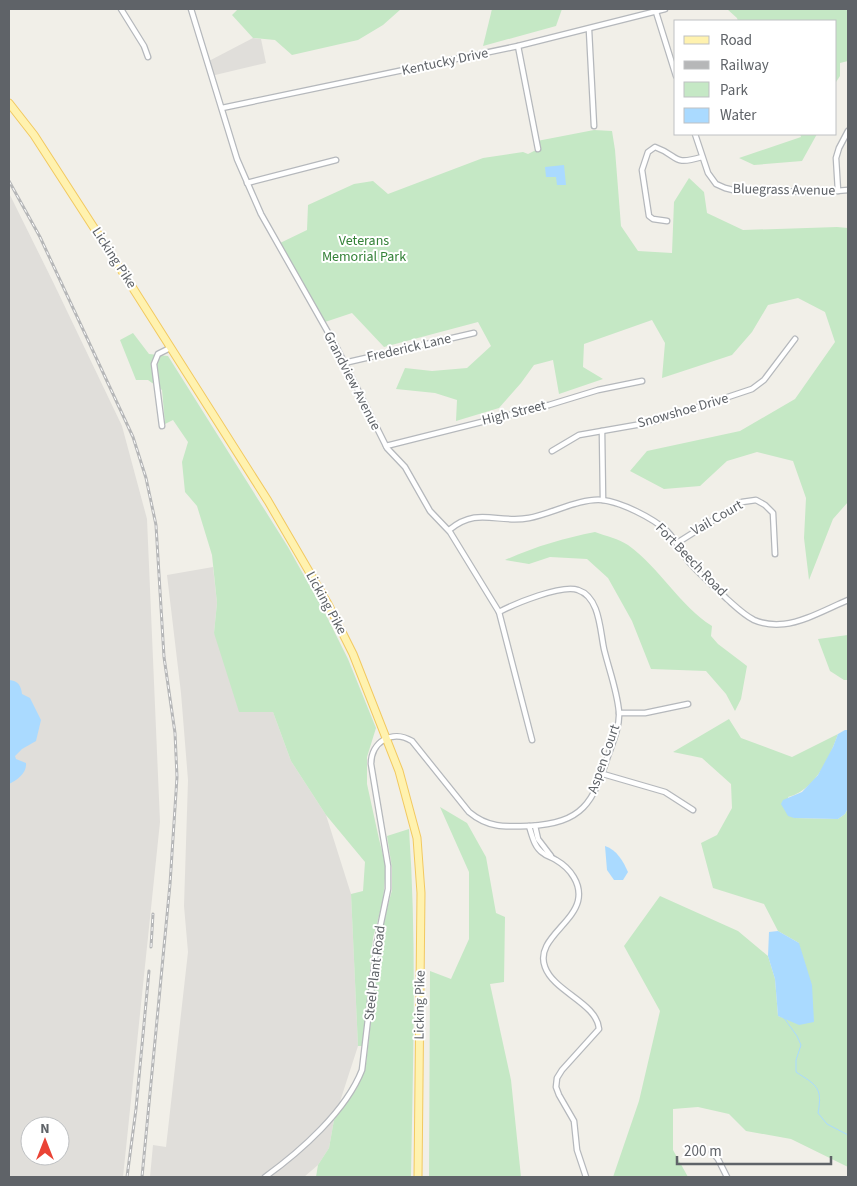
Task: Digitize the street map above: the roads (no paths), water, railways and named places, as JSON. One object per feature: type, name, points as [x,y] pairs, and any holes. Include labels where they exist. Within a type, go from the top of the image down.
[{"type":"main road","name":"Licking Pike","points":[[9,103],[34,135],[268,501],[328,604],[353,654],[399,771],[414,821],[421,871],[418,1177]]},
{"type":"street","points":[[121,9],[144,46],[148,57]]},
{"type":"street","name":"Grandview Avenue","points":[[191,9],[237,159],[261,214],[344,363],[386,446],[406,467],[430,511],[448,530],[499,612],[532,740]]},
{"type":"street","name":"Kentucky Drive","points":[[222,108],[518,46],[589,30],[665,9]]},
{"type":"street","points":[[656,12],[674,70]]},
{"type":"street","points":[[589,30],[594,126]]},
{"type":"street","points":[[518,46],[538,149]]},
{"type":"street","points":[[838,191],[836,158],[848,131]]},
{"type":"street","name":"Bluegrass Avenue","points":[[695,135],[708,173],[720,187],[730,190],[848,190]]},
{"type":"street","points":[[667,221],[653,219],[649,216],[642,170],[648,152],[655,147],[680,161],[686,162],[702,157]]},
{"type":"street","points":[[247,183],[336,160]]},
{"type":"street","name":"Frederick Lane","points":[[344,363],[474,333]]},
{"type":"street","name":"Snowshoe Drive","points":[[552,451],[579,435],[653,422],[752,390],[764,380],[795,339]]},
{"type":"street","points":[[162,426],[154,364],[158,354],[170,348]]},
{"type":"street","name":"High Street","points":[[386,446],[549,405],[598,390],[642,381]]},
{"type":"street","points":[[602,431],[603,500]]},
{"type":"street","name":"Fort Beech Road","points":[[448,530],[457,523],[471,518],[523,519],[580,503],[603,500],[625,507],[655,521],[667,531],[701,576],[738,609],[763,623],[783,624],[848,600]]},
{"type":"street","name":"Vail Court","points":[[677,543],[742,502],[756,500],[769,507],[773,513],[775,554]]},
{"type":"street","name":"Aspen Court","points":[[386,739],[400,736],[412,741],[469,812],[477,819],[497,827],[547,825],[565,820],[581,810],[595,794],[603,774],[619,713],[615,688],[592,603],[586,594],[578,589],[566,588],[537,596],[499,612]]},
{"type":"street","points":[[619,713],[645,714],[688,704]]},
{"type":"street","name":"Steel Plant Road","points":[[265,1177],[308,1141],[336,1111],[356,1084],[362,1070],[368,1036],[377,942],[388,889],[388,870],[371,755],[374,748],[386,739]]},
{"type":"street","points":[[603,774],[665,792],[693,810]]},
{"type":"street","points":[[529,826],[537,847],[543,854],[552,857],[569,869],[578,890],[578,901],[572,914],[544,949],[543,957],[544,967],[554,980],[595,1016],[598,1021],[599,1029],[562,1070],[556,1086],[558,1095],[574,1121],[578,1150],[586,1177]]},
{"type":"street","points":[[535,826],[538,839],[552,857]]},
{"type":"street","points":[[712,1152],[718,1159],[727,1177]]},
{"type":"water","points":[[564,165],[566,185],[557,185],[556,177],[546,177],[545,167]]},
{"type":"water","points":[[9,680],[17,682],[22,694],[30,698],[41,720],[36,741],[22,749],[15,756],[16,759],[26,763],[25,770],[9,784]]},
{"type":"water","points":[[848,730],[848,808],[845,814],[838,819],[794,818],[788,816],[781,804],[783,800],[802,792],[818,775],[838,734]]},
{"type":"water","points":[[605,846],[616,853],[624,864],[628,872],[623,880],[614,880],[607,870]]},
{"type":"water","points":[[778,931],[799,943],[812,985],[814,1022],[799,1025],[778,1016],[775,979],[768,956],[769,932]]},
{"type":"waterway","points":[[784,1018],[801,1045],[796,1060],[796,1072],[809,1080],[819,1092],[818,1113],[827,1124],[848,1135]]},
{"type":"railway","points":[[9,181],[40,237],[133,437],[146,478],[156,525],[164,657],[175,733],[177,777],[170,884],[142,1177]]},
{"type":"railway","points":[[151,947],[153,914]]},
{"type":"railway","points":[[127,1177],[136,1109],[149,971]]},
{"type":"park label","name":"Veterans Memorial Park","points":[[364,250]]}]
